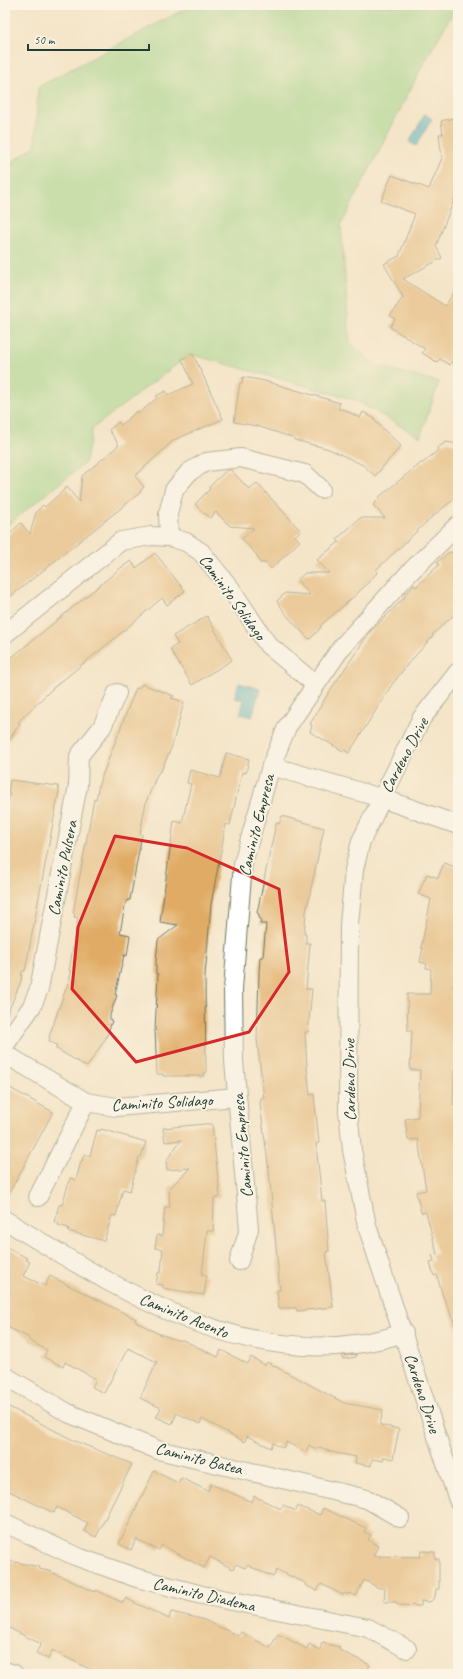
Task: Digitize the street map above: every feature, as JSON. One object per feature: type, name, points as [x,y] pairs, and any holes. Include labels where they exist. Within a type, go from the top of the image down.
[{"type":"street","points":[[169,537],[168,514],[174,490],[189,472],[206,462],[241,458],[305,474],[321,489]]},
{"type":"street","name":"Caminito Empresa","points":[[239,1261],[249,1229],[234,1061],[233,989],[243,863],[271,766],[287,727],[341,648],[368,616],[458,525]]},
{"type":"street","name":"Caminito Solidago","points":[[5,634],[121,541],[151,536],[169,537],[186,542],[201,552],[230,589],[268,645],[315,684]]},
{"type":"street","name":"Cardeno Drive","points":[[458,672],[421,718],[361,841],[354,870],[349,925],[348,1111],[352,1150],[368,1226],[458,1500]]},
{"type":"street","name":"Caminito Pulsera","points":[[5,1045],[32,1006],[38,989],[78,786],[79,756],[102,727],[117,693]]},
{"type":"street","points":[[271,766],[381,798],[458,825]]},
{"type":"street","name":"Caminito Solidago","points":[[5,1054],[86,1102],[116,1107],[237,1097]]},
{"type":"street","points":[[38,1197],[86,1102]]},
{"type":"street","name":"Caminito Acento","points":[[5,1220],[92,1273],[154,1305],[218,1332],[288,1347],[339,1346],[381,1341],[404,1333]]},
{"type":"street","name":"Caminito Batea","points":[[5,1376],[68,1413],[158,1450],[367,1499],[400,1518]]},
{"type":"street","name":"Caminito Diadema","points":[[5,1523],[75,1556],[137,1578],[202,1595],[368,1628],[407,1649]]},
{"type":"street","points":[[5,1671],[14,1674]]},
{"type":"highlighted area","points":[[115,836],[187,848],[279,889],[289,972],[249,1032],[136,1062],[72,989],[78,927]]},
{"type":"green space","points":[[192,5],[457,5],[423,65],[341,225],[350,343],[377,366],[439,382],[420,437],[355,400],[190,354],[93,428],[85,463],[5,527],[5,167],[35,146],[38,87]]},
{"type":"water","points":[[425,114],[432,119],[416,146],[409,142]]},
{"type":"water","points":[[239,683],[260,689],[252,717],[240,714],[244,700],[234,698]]},
{"type":"building","points":[[458,117],[458,189],[436,246],[442,258],[403,279],[445,306],[458,286],[458,364],[452,361],[450,365],[440,359],[437,362],[422,353],[425,349],[390,327],[395,319],[390,316],[403,297],[384,264],[399,256],[415,214],[381,201],[392,175],[429,189],[442,158],[439,134],[443,134],[441,121]]},
{"type":"building","points":[[193,354],[223,419],[174,440],[135,476],[144,487],[140,491],[141,492],[5,601],[5,538],[21,523],[30,534],[36,512],[43,505],[45,507],[67,487],[79,502],[82,476],[119,445],[109,430],[118,422],[121,425],[137,411],[139,413],[157,398],[156,396],[166,391],[168,395],[193,384],[182,359]]},
{"type":"building","points":[[243,377],[265,381],[340,403],[338,409],[345,410],[360,418],[363,412],[375,419],[374,420],[401,446],[375,476],[363,465],[329,449],[294,440],[294,438],[257,426],[234,422],[240,383],[242,383]]},
{"type":"building","points":[[446,442],[458,444],[458,496],[433,516],[376,570],[378,572],[359,592],[320,626],[321,627],[318,631],[310,639],[308,638],[288,617],[277,601],[285,593],[310,595],[297,580],[305,573],[329,573],[317,560],[339,542],[337,539],[360,518],[385,518],[373,505],[379,497],[421,463],[423,463],[438,450],[437,448]]},
{"type":"building","points":[[227,470],[231,470],[249,489],[257,483],[301,531],[295,536],[300,541],[271,569],[266,563],[260,563],[256,554],[242,539],[254,528],[230,526],[216,512],[210,518],[195,504],[210,489],[209,487]]},
{"type":"building","points":[[458,547],[458,611],[432,635],[433,636],[407,665],[391,686],[349,753],[310,732],[312,725],[310,724],[329,692],[370,632],[405,597],[404,596],[414,585],[416,587],[439,565],[437,562]]},
{"type":"building","points":[[155,553],[185,591],[167,605],[162,598],[53,688],[18,722],[20,723],[5,747],[5,663],[122,567],[131,561],[136,568]]},
{"type":"building","points":[[207,616],[232,660],[192,685],[170,649],[178,644],[173,636]]},
{"type":"building","points":[[142,684],[174,696],[171,698],[184,702],[172,746],[161,771],[157,775],[146,802],[140,833],[142,834],[130,900],[127,900],[125,905],[120,933],[130,935],[127,956],[124,955],[115,995],[117,995],[110,1015],[110,1020],[112,1021],[106,1038],[87,1067],[55,1048],[57,1045],[49,1041],[49,1037],[72,971],[69,971],[78,918],[74,917],[75,914],[73,913],[94,799],[96,800],[99,784],[136,688],[138,689]]},
{"type":"building","points":[[226,753],[249,759],[246,773],[242,772],[230,825],[226,824],[211,904],[205,976],[206,1073],[204,1073],[204,1076],[163,1076],[163,1074],[157,1074],[155,1030],[158,974],[156,974],[156,962],[158,940],[178,925],[160,922],[174,821],[182,823],[191,784],[187,783],[190,770],[220,778]]},
{"type":"building","points":[[10,780],[58,786],[59,791],[25,971],[22,971],[21,981],[5,1019],[5,815],[10,793],[8,793]]},
{"type":"building","points":[[282,816],[324,828],[306,912],[304,934],[306,934],[306,943],[310,943],[306,989],[312,989],[308,1032],[305,1032],[310,1095],[314,1094],[319,1143],[316,1144],[322,1201],[325,1201],[329,1251],[326,1252],[333,1307],[297,1311],[296,1308],[279,1308],[277,1290],[280,1290],[269,1171],[260,1104],[261,1098],[264,1098],[257,1040],[260,957],[263,957],[266,924],[260,924],[261,919],[257,913],[276,823],[279,824]]},
{"type":"building","points":[[444,863],[458,868],[458,962],[453,988],[458,988],[458,1071],[454,1071],[453,1105],[458,1104],[458,1332],[442,1293],[437,1275],[434,1276],[430,1262],[434,1261],[432,1255],[437,1254],[426,1212],[421,1213],[416,1192],[426,1190],[418,1139],[408,1140],[405,1119],[418,1117],[420,1070],[410,1070],[412,1031],[408,1031],[407,994],[430,994],[431,969],[426,968],[427,964],[420,962],[423,948],[421,948],[431,899],[418,894],[427,874],[438,878]]},
{"type":"building","points":[[10,1088],[53,1112],[5,1201],[5,1097]]},
{"type":"building","points":[[212,1124],[220,1196],[218,1198],[214,1198],[213,1231],[207,1231],[202,1275],[207,1275],[204,1295],[163,1288],[163,1285],[156,1284],[158,1273],[161,1272],[163,1249],[155,1248],[157,1235],[162,1236],[165,1207],[170,1207],[169,1189],[190,1168],[167,1170],[166,1161],[181,1140],[165,1142],[163,1128]]},
{"type":"building","points":[[101,1129],[146,1142],[141,1157],[139,1157],[130,1191],[123,1189],[116,1216],[112,1215],[104,1241],[68,1231],[69,1228],[58,1225],[59,1223],[54,1222],[59,1205],[62,1205],[70,1178],[76,1180],[84,1154],[90,1156],[97,1130],[100,1131]]},
{"type":"building","points":[[5,1246],[27,1258],[26,1260],[30,1262],[23,1276],[45,1286],[50,1276],[136,1319],[135,1321],[157,1333],[177,1340],[183,1340],[218,1357],[221,1350],[248,1364],[251,1357],[265,1365],[267,1362],[344,1403],[383,1410],[380,1425],[399,1429],[393,1459],[384,1457],[383,1461],[372,1459],[371,1466],[355,1463],[356,1457],[331,1452],[320,1447],[316,1449],[309,1445],[306,1452],[286,1442],[283,1448],[273,1443],[271,1448],[247,1436],[245,1442],[202,1419],[200,1424],[177,1413],[172,1424],[156,1417],[161,1408],[140,1398],[157,1362],[128,1348],[104,1393],[92,1387],[96,1379],[65,1362],[63,1367],[44,1357],[47,1350],[30,1341],[28,1337],[5,1326]]},
{"type":"building","points":[[356,1354],[356,1357],[343,1359],[342,1356]]},
{"type":"building","points":[[5,1405],[75,1441],[132,1464],[96,1537],[84,1531],[88,1523],[57,1507],[54,1513],[5,1489]]},
{"type":"building","points":[[154,1471],[178,1483],[181,1478],[208,1491],[211,1484],[252,1502],[254,1496],[281,1509],[283,1505],[296,1511],[298,1506],[320,1515],[323,1508],[366,1528],[364,1532],[371,1535],[368,1540],[378,1546],[373,1556],[420,1557],[421,1551],[435,1552],[435,1559],[439,1559],[439,1589],[436,1589],[435,1597],[430,1602],[421,1601],[421,1606],[397,1605],[397,1602],[384,1602],[385,1588],[379,1588],[364,1580],[356,1596],[349,1593],[348,1595],[345,1593],[343,1595],[321,1584],[317,1591],[305,1585],[306,1583],[277,1570],[273,1577],[247,1565],[245,1568],[236,1564],[233,1569],[210,1557],[204,1568],[162,1545],[159,1550],[136,1539],[131,1550],[119,1544]]},
{"type":"building","points":[[5,1560],[40,1567],[39,1569],[49,1571],[95,1592],[96,1590],[123,1603],[125,1598],[169,1619],[171,1612],[202,1619],[239,1636],[241,1632],[270,1648],[278,1634],[307,1649],[309,1644],[320,1650],[322,1643],[340,1647],[339,1650],[370,1665],[365,1674],[178,1674],[167,1669],[164,1674],[99,1674],[52,1650],[48,1659],[36,1653],[41,1644],[5,1626]]}]
